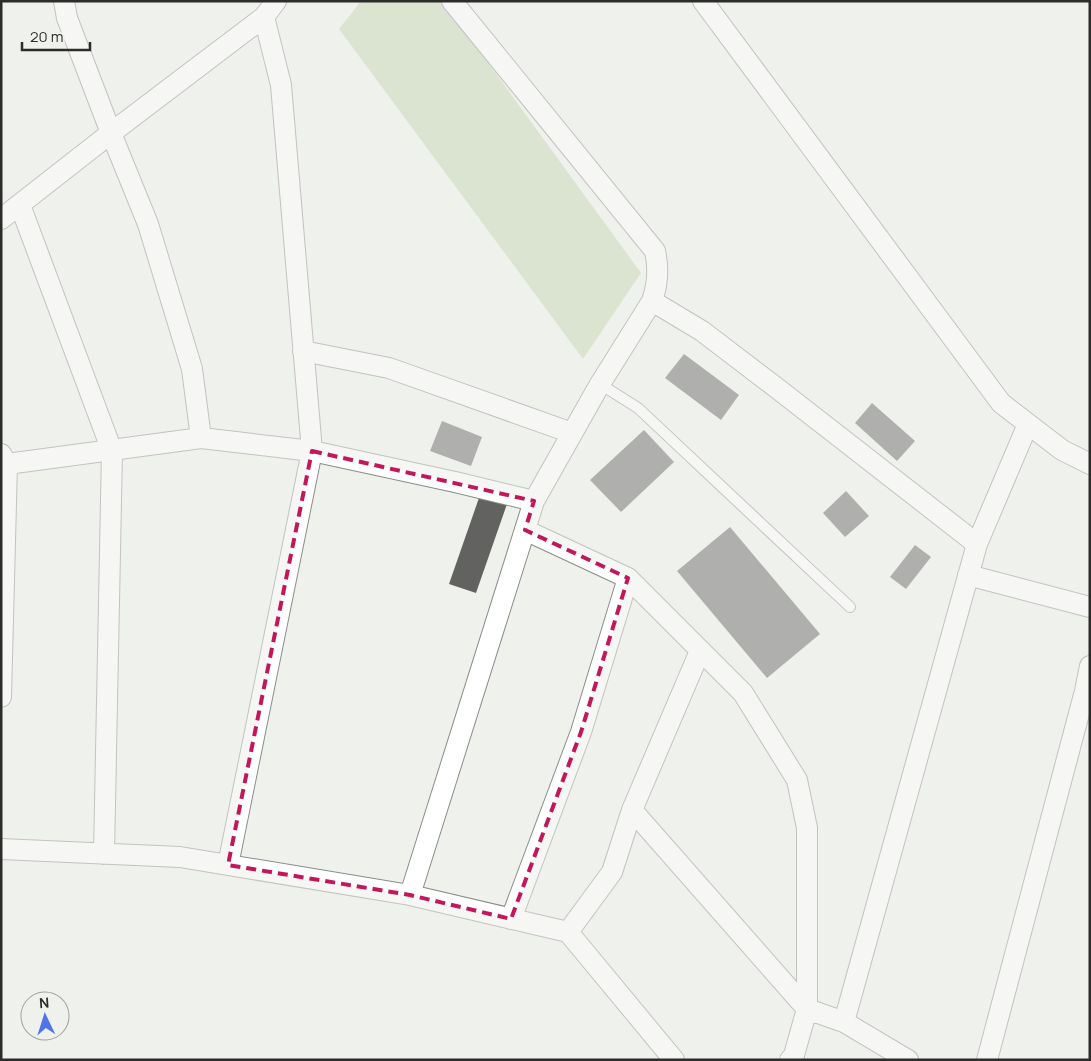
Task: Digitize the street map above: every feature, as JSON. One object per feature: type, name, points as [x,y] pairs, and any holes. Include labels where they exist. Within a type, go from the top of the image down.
[{"type":"street","points":[[64,1],[67,18],[148,224],[192,369],[202,438]]},
{"type":"street","points":[[1,219],[264,17],[276,1]]},
{"type":"street","points":[[410,895],[534,501],[600,384],[652,301],[658,273],[655,251],[452,1]]},
{"type":"street","points":[[703,1],[1001,403],[1062,450],[1090,464]]},
{"type":"street","points":[[228,865],[312,452],[281,85],[264,17]]},
{"type":"street","points":[[20,204],[112,450],[104,854]]},
{"type":"street","points":[[652,301],[702,331],[786,394],[977,544]]},
{"type":"street","points":[[304,351],[389,368],[572,433]]},
{"type":"street","points":[[844,1022],[977,544],[1028,424]]},
{"type":"street","points":[[1,697],[4,459],[112,450],[202,438],[312,452],[456,482],[534,501]]},
{"type":"street","points":[[525,530],[628,578],[743,693],[797,780],[807,828],[806,1009],[794,1056],[790,1060]]},
{"type":"street","points":[[968,575],[1090,607]]},
{"type":"street","points":[[511,919],[581,732],[628,578]]},
{"type":"street","points":[[568,932],[612,872],[632,810],[700,651]]},
{"type":"street","points":[[987,1060],[1090,666]]},
{"type":"street","points":[[632,810],[806,1009],[844,1022],[908,1060]]},
{"type":"street","points":[[1,849],[180,857],[410,895],[568,932],[674,1060]]},
{"type":"lane","points":[[600,384],[638,408],[850,607]]},
{"type":"highlighted area","points":[[312,451],[534,501],[525,530],[628,578],[581,732],[511,919],[410,895],[228,865]]},
{"type":"green space","points":[[361,1],[443,1],[641,273],[583,359],[339,29]]},
{"type":"building","points":[[684,354],[739,395],[721,420],[665,378]]},
{"type":"building","points":[[872,403],[915,441],[897,461],[855,423]]},
{"type":"building","points":[[442,421],[482,437],[471,466],[430,451]]},
{"type":"building","points":[[644,430],[674,462],[621,512],[590,480]]},
{"type":"building","points":[[846,491],[869,516],[845,537],[823,513]]},
{"type":"building","points":[[480,495],[507,504],[476,593],[449,584]]},
{"type":"building","points":[[730,527],[820,634],[767,678],[677,571]]},
{"type":"building","points":[[915,545],[931,557],[906,589],[890,577]]}]
